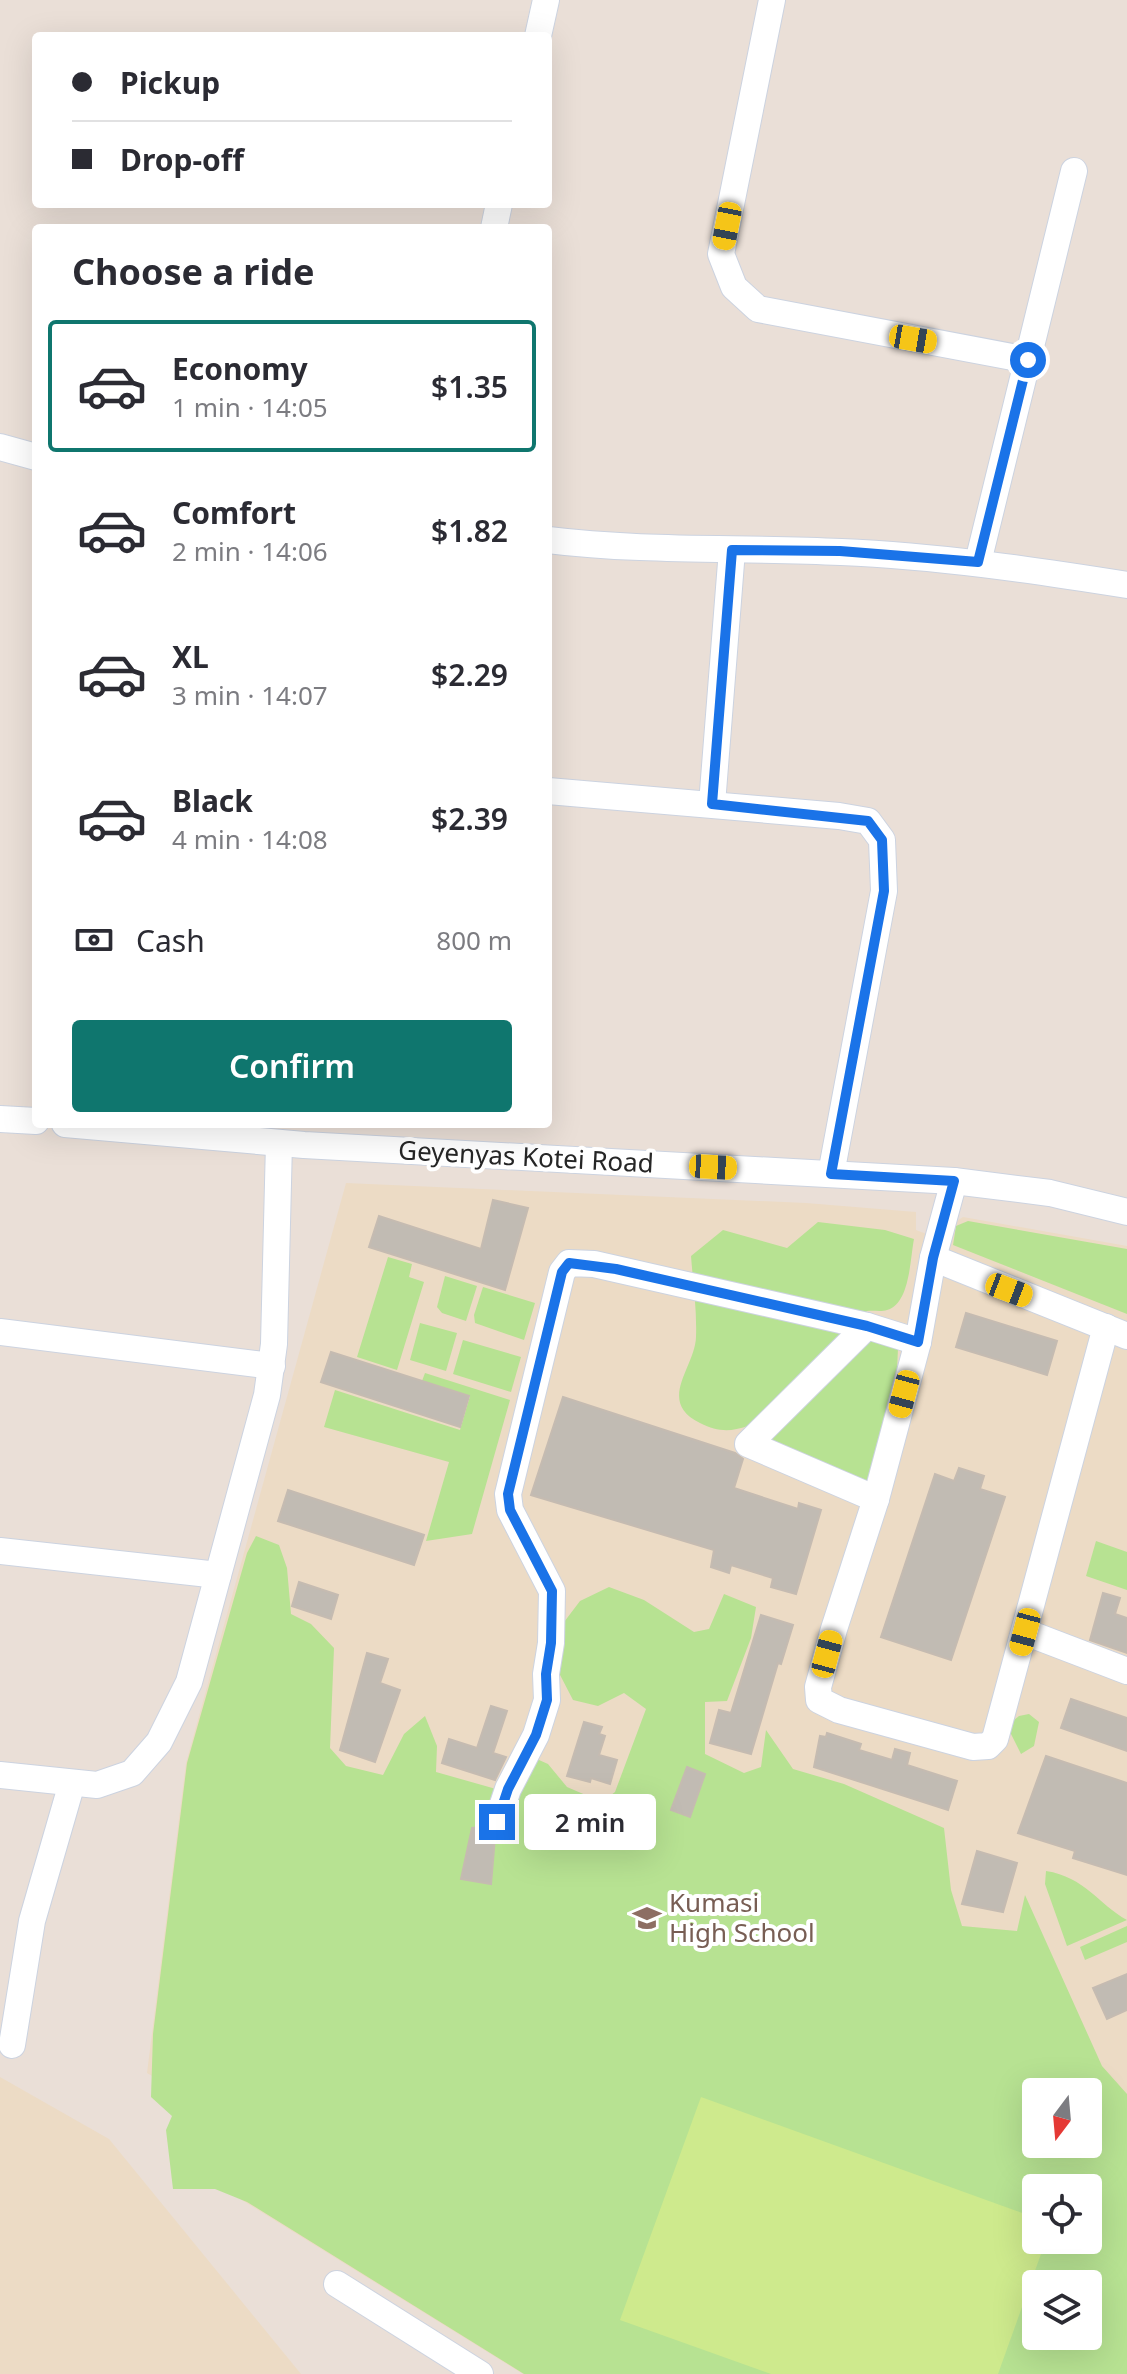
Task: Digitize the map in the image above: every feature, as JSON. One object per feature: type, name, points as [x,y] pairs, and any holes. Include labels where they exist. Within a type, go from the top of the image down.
[{"type":"street","points":[[539,32],[546,0]]},
{"type":"street","points":[[772,0],[721,254],[734,287],[758,309],[1028,360]]},
{"type":"street","points":[[978,562],[1074,171]]},
{"type":"street","points":[[0,447],[32,456]]},
{"type":"street","points":[[552,540],[590,545],[840,551],[978,562],[1127,585]]},
{"type":"street","points":[[712,804],[732,550]]},
{"type":"street","points":[[552,791],[868,821],[882,840],[884,891],[831,1174]]},
{"type":"street","points":[[0,1119],[32,1121]]},
{"type":"street","name":"Geyenyas Kotei Road","points":[[136,1128],[954,1181],[1050,1193],[1127,1212]]},
{"type":"street","points":[[0,1775],[97,1785],[132,1773],[159,1742],[189,1682],[267,1395],[296,1137]]},
{"type":"street","points":[[933,1258],[1116,1332],[1025,1632],[1001,1722],[995,1739],[988,1746],[973,1747],[839,1710],[819,1700],[818,1687],[876,1499],[918,1342],[933,1258],[954,1181]]},
{"type":"street","points":[[497,1822],[508,1789],[536,1735],[547,1700],[552,1591],[510,1510],[508,1494],[562,1272],[569,1263],[594,1264],[867,1326],[918,1342]]},
{"type":"street","points":[[867,1326],[748,1444],[876,1499]]},
{"type":"street","points":[[0,1332],[272,1366]]},
{"type":"street","points":[[0,1551],[218,1575]]},
{"type":"street","points":[[1025,1632],[1127,1671]]},
{"type":"street","points":[[12,2045],[32,1921],[72,1783]]},
{"type":"street","points":[[337,2284],[480,2374]]},
{"type":"shaded area","name":"Kumasi High School","points":[[346,1183],[806,1203],[916,1212],[916,1230],[950,1243],[954,1223],[963,1217],[1127,1246],[1127,2374],[523,2374],[232,2194],[257,2138],[147,2073],[186,1763]]},
{"type":"shaded area","points":[[0,2077],[109,2139],[301,2374],[0,2374]]},
{"type":"green space","points":[[968,1221],[1127,1249],[1127,1314],[953,1245],[956,1226]]},
{"type":"green space","points":[[818,1222],[885,1230],[914,1239],[908,1280],[900,1299],[887,1310],[867,1311],[748,1426],[724,1430],[700,1423],[687,1414],[679,1394],[696,1337],[691,1256],[723,1230],[787,1248]]},
{"type":"green space","points":[[388,1257],[412,1264],[409,1277],[424,1282],[397,1370],[357,1357]]},
{"type":"green space","points":[[445,1276],[477,1286],[466,1321],[442,1313],[437,1307]]},
{"type":"green space","points":[[483,1287],[535,1303],[524,1340],[475,1323],[474,1315]]},
{"type":"green space","points":[[420,1323],[457,1333],[446,1371],[410,1360]]},
{"type":"green space","points":[[871,1336],[898,1348],[895,1417],[866,1482],[775,1445],[769,1434]]},
{"type":"green space","points":[[463,1340],[521,1357],[511,1392],[453,1374]]},
{"type":"green space","points":[[425,1373],[510,1400],[472,1534],[426,1541],[449,1462],[324,1427],[335,1390],[460,1430],[470,1396],[422,1381]]},
{"type":"green space","points":[[256,1536],[279,1545],[287,1568],[291,1614],[311,1624],[334,1648],[330,1748],[346,1766],[383,1775],[404,1734],[425,1716],[437,1746],[436,1772],[496,1789],[530,1756],[548,1764],[567,1787],[602,1802],[615,1792],[646,1709],[624,1693],[598,1706],[573,1700],[558,1671],[558,1630],[580,1601],[609,1587],[644,1600],[694,1632],[709,1629],[724,1594],[756,1607],[751,1638],[727,1701],[705,1702],[705,1754],[744,1773],[761,1767],[766,1730],[793,1769],[844,1784],[944,1828],[951,1890],[962,1926],[1017,1931],[1025,1895],[1102,2066],[1127,2094],[1127,2374],[524,2374],[247,2202],[215,2189],[173,2189],[166,2130],[172,2116],[151,2097],[153,2034],[187,1763],[247,1553]]},
{"type":"green space","points":[[1096,1541],[1127,1552],[1127,1590],[1086,1576]]},
{"type":"green space","points":[[1029,1714],[1039,1722],[1034,1746],[1021,1754],[1007,1726],[1019,1716]]},
{"type":"green space","points":[[1046,1871],[1081,1885],[1127,1920],[1067,1946],[1045,1884]]},
{"type":"green space","points":[[1127,1926],[1127,1942],[1085,1960],[1080,1947]]},
{"type":"green space","points":[[701,2097],[1022,2213],[1022,2254],[1041,2254],[1035,2270],[1022,2270],[1022,2307],[998,2374],[771,2374],[620,2320]]},
{"type":"building","points":[[493,1200],[528,1208],[505,1290],[369,1247],[379,1216],[481,1249]]},
{"type":"building","points":[[966,1313],[1057,1341],[1047,1375],[956,1347]]},
{"type":"building","points":[[331,1352],[469,1396],[460,1427],[321,1382]]},
{"type":"building","points":[[563,1397],[735,1453],[743,1459],[734,1488],[798,1509],[799,1503],[821,1510],[796,1594],[771,1587],[773,1578],[731,1565],[729,1573],[711,1567],[714,1550],[531,1495]]},
{"type":"building","points":[[959,1468],[984,1476],[980,1489],[1005,1497],[951,1660],[881,1637],[935,1474],[954,1481]]},
{"type":"building","points":[[288,1490],[424,1535],[414,1565],[278,1521]]},
{"type":"building","points":[[299,1582],[338,1595],[331,1619],[292,1606]]},
{"type":"building","points":[[1103,1593],[1120,1598],[1115,1614],[1127,1618],[1127,1653],[1090,1640]]},
{"type":"building","points":[[761,1615],[793,1625],[781,1664],[778,1663],[751,1754],[710,1743],[719,1710],[731,1713]]},
{"type":"building","points":[[367,1653],[388,1659],[380,1683],[400,1690],[375,1762],[340,1750]]},
{"type":"building","points":[[1071,1699],[1127,1718],[1127,1751],[1061,1728]]},
{"type":"building","points":[[491,1706],[507,1711],[493,1753],[506,1757],[495,1780],[442,1763],[449,1739],[477,1748]]},
{"type":"building","points":[[584,1722],[602,1727],[599,1734],[605,1736],[599,1755],[617,1760],[610,1784],[591,1778],[590,1782],[567,1776]]},
{"type":"building","points":[[827,1733],[861,1744],[859,1750],[892,1760],[895,1749],[910,1753],[907,1765],[957,1781],[948,1810],[814,1767],[820,1736],[826,1737]]},
{"type":"building","points":[[1046,1756],[1127,1783],[1127,1875],[1073,1858],[1075,1851],[1018,1833]]},
{"type":"building","points":[[687,1767],[705,1774],[690,1817],[671,1810]]},
{"type":"building","points":[[482,1827],[495,1837],[491,1884],[461,1879],[472,1828]]},
{"type":"building","points":[[977,1851],[1017,1863],[1003,1912],[962,1904]]},
{"type":"building","points":[[1127,1974],[1127,2010],[1107,2019],[1093,1988]]},
{"type":"place","name":"Kumasi High School","points":[[647,1918]]},
{"type":"route","points":[[497,1822],[508,1789],[536,1735],[547,1700],[552,1591],[510,1510],[508,1494],[510,1475],[562,1272],[569,1263],[594,1264],[867,1326],[918,1342],[933,1258],[954,1181],[831,1174],[884,891],[882,840],[868,821],[712,804],[732,550],[840,551],[978,562],[1028,360]]}]
